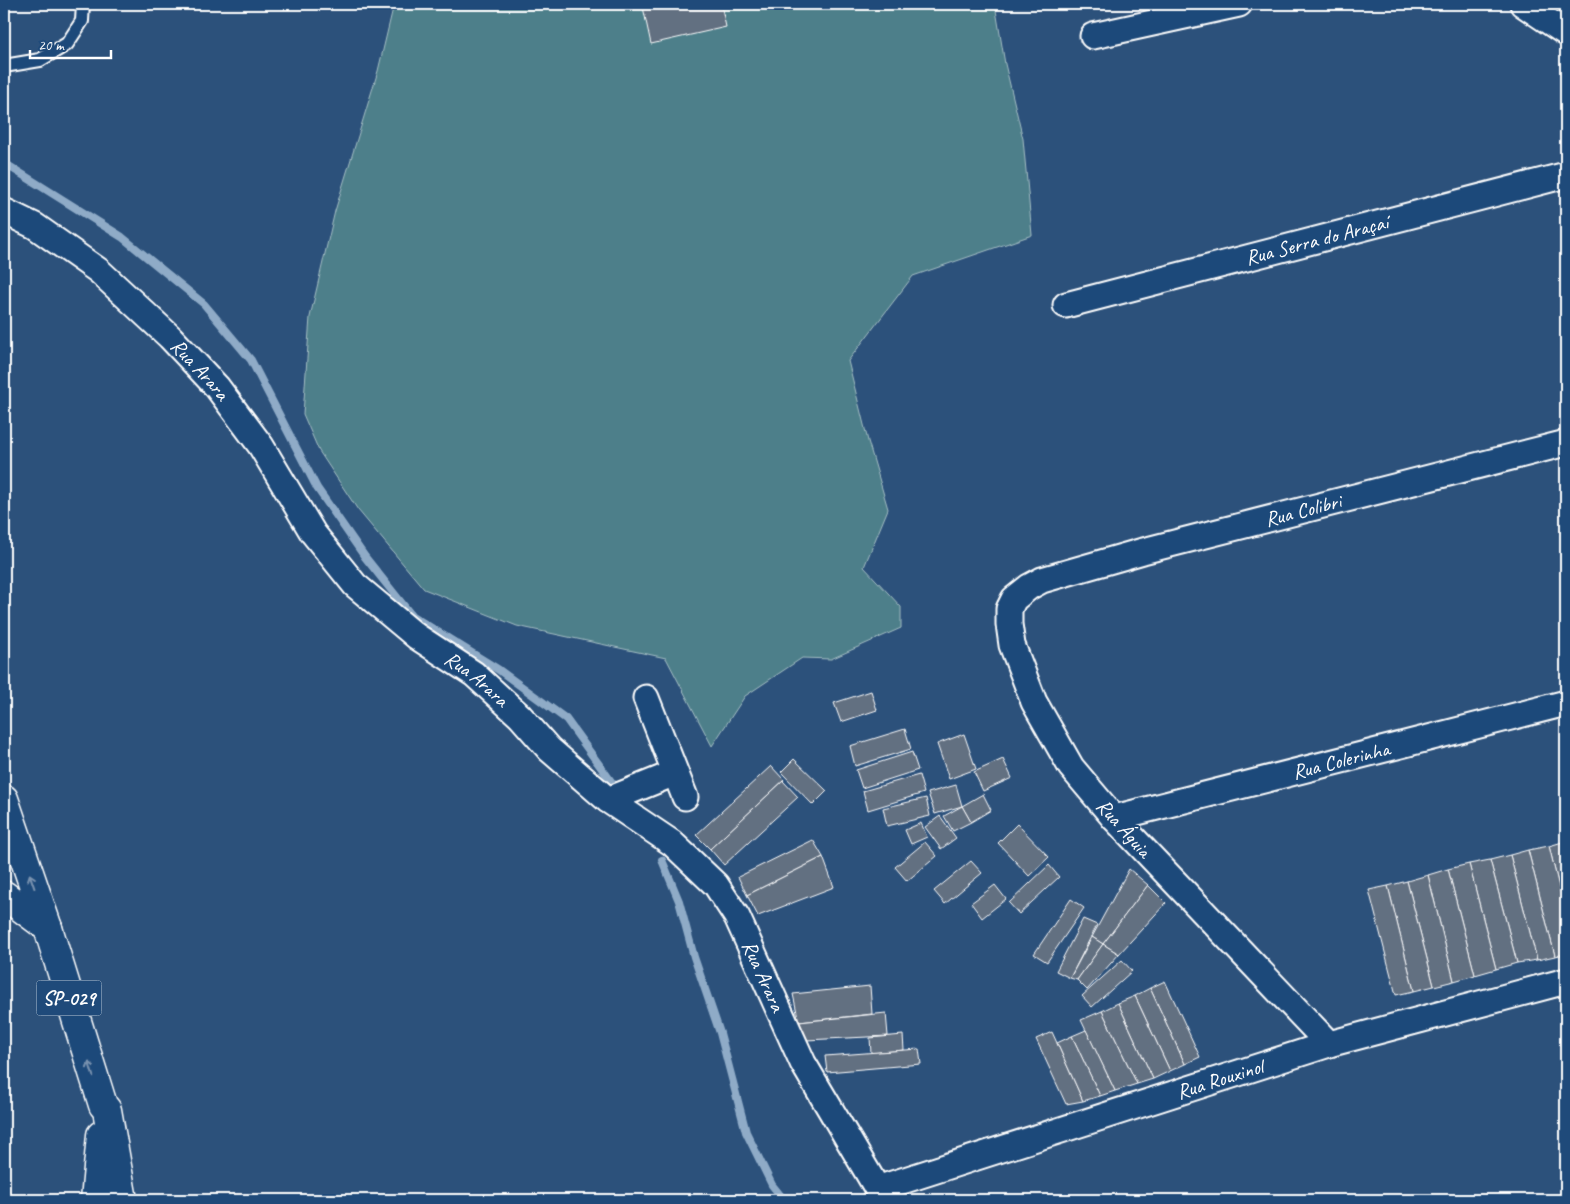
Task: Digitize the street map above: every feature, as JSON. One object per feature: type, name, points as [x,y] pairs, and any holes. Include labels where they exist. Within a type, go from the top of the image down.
[{"type":"highway","name":"SP-029","points":[[4,799],[48,928],[103,1105],[95,1200]]},
{"type":"highway","points":[[4,895],[48,928]]},
{"type":"highway","name":"SP-029","points":[[103,1105],[107,1110],[123,1200]]},
{"type":"street","points":[[1093,36],[1239,4]]},
{"type":"street","points":[[1523,4],[1566,33]]},
{"type":"street","name":"Rua Serra do Araçaí","points":[[1066,305],[1566,175]]},
{"type":"street","name":"Rua Arara","points":[[4,211],[36,226],[99,271],[170,337],[217,387],[260,446],[313,533],[354,585],[416,636],[474,674],[520,716],[549,749],[608,800],[672,843],[716,885],[737,917],[804,1063],[880,1194]]},
{"type":"street","name":"Rua Colibri","points":[[1042,580],[1143,551],[1566,443]]},
{"type":"street","name":"Rua Águia","points":[[1042,580],[1028,587],[1014,599],[1009,609],[1012,645],[1034,702],[1071,767],[1114,818],[1330,1044]]},
{"type":"street","points":[[646,698],[685,797]]},
{"type":"street","name":"Rua Colerinha","points":[[1114,818],[1566,703]]},
{"type":"street","points":[[608,800],[675,773]]},
{"type":"street","name":"Rua Rouxinol","points":[[880,1194],[1330,1044],[1566,982]]},
{"type":"lane","points":[[4,66],[40,60],[67,44],[82,21],[83,4]]},
{"type":"green space","points":[[394,4],[995,4],[1005,64],[1023,139],[1032,235],[913,276],[848,361],[868,441],[888,509],[864,567],[901,607],[901,628],[831,659],[802,658],[745,696],[712,746],[666,658],[517,626],[424,589],[358,510],[319,451],[303,414],[310,317],[335,211],[378,71]]},
{"type":"building","points":[[659,4],[721,4],[726,27],[651,44],[643,7]]},
{"type":"building","points":[[871,691],[877,710],[841,722],[834,703]]},
{"type":"building","points":[[905,729],[911,749],[855,766],[850,746]]},
{"type":"building","points":[[964,734],[976,769],[949,779],[937,744]]},
{"type":"building","points":[[912,752],[918,770],[862,788],[856,770]]},
{"type":"building","points":[[794,759],[827,791],[813,805],[781,772]]},
{"type":"building","points":[[1003,759],[1012,778],[983,791],[974,772]]},
{"type":"building","points":[[771,766],[784,780],[710,849],[696,835]]},
{"type":"building","points":[[919,775],[924,793],[868,810],[863,791]]},
{"type":"building","points":[[783,781],[798,797],[724,865],[710,849]]},
{"type":"building","points":[[956,785],[962,806],[935,814],[928,793]]},
{"type":"building","points":[[983,794],[991,810],[971,822],[962,806]]},
{"type":"building","points":[[926,798],[930,816],[887,826],[883,808]]},
{"type":"building","points":[[962,806],[971,822],[953,831],[944,816]]},
{"type":"building","points":[[940,816],[956,838],[941,849],[925,827]]},
{"type":"building","points":[[921,823],[927,837],[911,844],[905,830]]},
{"type":"building","points":[[1017,824],[1049,857],[1029,876],[998,843]]},
{"type":"building","points":[[813,840],[823,857],[747,895],[738,877]]},
{"type":"building","points":[[1566,841],[1566,916],[1549,846]]},
{"type":"building","points":[[925,842],[937,856],[907,881],[895,867]]},
{"type":"building","points":[[1549,846],[1566,916],[1566,954],[1555,956],[1528,850]]},
{"type":"building","points":[[1528,850],[1555,956],[1537,960],[1510,855]]},
{"type":"building","points":[[1510,855],[1537,960],[1517,963],[1490,860]]},
{"type":"building","points":[[823,857],[834,887],[758,916],[747,895]]},
{"type":"building","points":[[1490,860],[1517,963],[1496,969],[1469,864]]},
{"type":"building","points":[[971,861],[982,873],[945,904],[934,891]]},
{"type":"building","points":[[1469,864],[1496,969],[1475,975],[1448,869]]},
{"type":"building","points":[[1049,865],[1059,877],[1019,914],[1009,903]]},
{"type":"building","points":[[1129,869],[1148,885],[1103,944],[1092,937]]},
{"type":"building","points":[[1448,869],[1475,975],[1454,981],[1428,875]]},
{"type":"building","points":[[1428,875],[1454,981],[1434,986],[1407,881]]},
{"type":"building","points":[[1407,881],[1434,986],[1414,991],[1388,886]]},
{"type":"building","points":[[995,885],[1006,899],[982,918],[971,903]]},
{"type":"building","points":[[1148,885],[1166,903],[1119,954],[1103,944]]},
{"type":"building","points":[[1388,886],[1414,991],[1396,995],[1369,890]]},
{"type":"building","points":[[1071,899],[1084,908],[1047,962],[1034,954]]},
{"type":"building","points":[[1083,919],[1097,925],[1070,978],[1056,971]]},
{"type":"building","points":[[1092,937],[1103,944],[1077,980],[1070,978]]},
{"type":"building","points":[[1103,944],[1119,954],[1087,990],[1077,980]]},
{"type":"building","points":[[1122,960],[1132,971],[1092,1007],[1082,996]]},
{"type":"building","points":[[1165,981],[1200,1057],[1185,1064],[1150,988]]},
{"type":"building","points":[[870,986],[872,1014],[799,1022],[793,994]]},
{"type":"building","points":[[1150,988],[1185,1064],[1170,1071],[1135,996]]},
{"type":"building","points":[[1135,996],[1170,1071],[1153,1079],[1118,1003]]},
{"type":"building","points":[[1118,1003],[1153,1079],[1137,1084],[1102,1011]]},
{"type":"building","points":[[1102,1011],[1137,1084],[1115,1091],[1081,1020]]},
{"type":"building","points":[[886,1013],[888,1036],[806,1040],[799,1022]]},
{"type":"building","points":[[1086,1030],[1115,1091],[1100,1096],[1072,1036]]},
{"type":"building","points":[[1052,1032],[1083,1101],[1066,1104],[1036,1039]]},
{"type":"building","points":[[903,1035],[904,1050],[871,1053],[870,1038]]},
{"type":"building","points":[[1072,1036],[1100,1096],[1083,1101],[1057,1043]]},
{"type":"building","points":[[919,1049],[921,1064],[827,1072],[825,1056]]},
{"type":"waterway","points":[[4,163],[122,237],[204,304],[251,360],[317,488],[365,557],[412,616],[499,670],[566,719],[616,788]]},
{"type":"waterway","points":[[662,860],[679,901],[694,957],[720,1033],[746,1132],[772,1185],[784,1200]]}]
